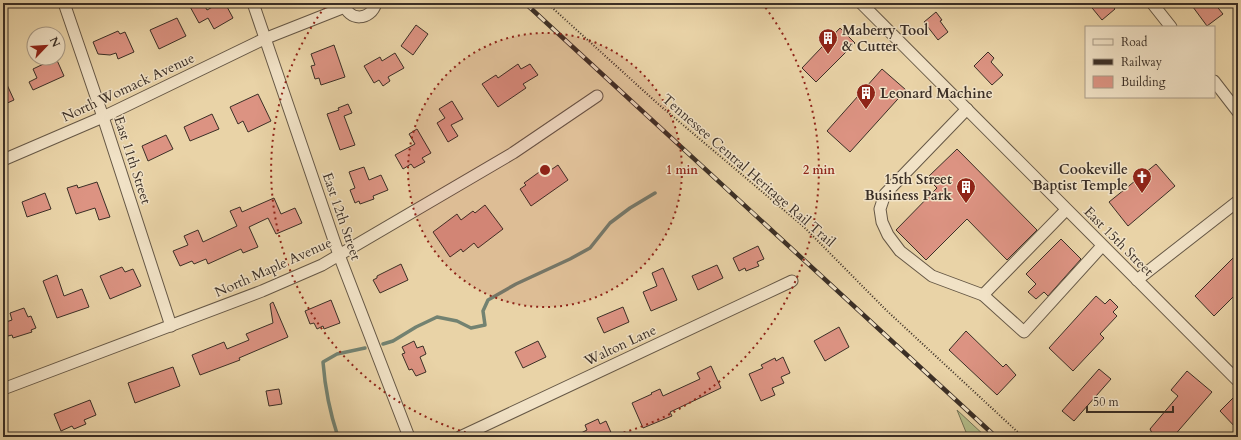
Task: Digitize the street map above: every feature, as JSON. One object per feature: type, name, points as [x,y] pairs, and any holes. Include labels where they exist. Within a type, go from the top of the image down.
[{"type":"street","name":"East 11th Street","points":[[64,3],[103,116],[171,326]]},
{"type":"street","name":"East 12th Street","points":[[253,3],[264,39],[339,255],[409,437]]},
{"type":"street","points":[[345,5],[352,14],[362,17],[371,13],[376,3]]},
{"type":"street","name":"East 15th Street","points":[[861,3],[1238,382]]},
{"type":"street","points":[[1152,3],[1170,26]]},
{"type":"street","name":"North Womack Avenue","points":[[3,160],[103,116],[264,39],[345,5]]},
{"type":"street","points":[[1215,82],[1238,112]]},
{"type":"street","name":"North Maple Avenue","points":[[3,389],[262,291],[322,265],[513,153],[597,96]]},
{"type":"street","points":[[967,109],[885,194],[880,209],[882,222],[888,234],[900,250],[932,276],[983,295],[1024,332],[1102,246]]},
{"type":"street","points":[[1137,280],[1238,201]]},
{"type":"street","points":[[983,295],[1066,210]]},
{"type":"street","name":"Walton Lane","points":[[460,437],[792,281]]},
{"type":"path","name":"Tennessee Central Heritage Rail Trail","points":[[547,3],[657,103],[804,227],[886,310],[1023,437]]},
{"type":"green space","points":[[957,410],[986,437],[968,437]]},
{"type":"building","points":[[188,3],[203,3],[207,10],[220,3],[225,3],[233,18],[214,29],[208,18],[199,23]]},
{"type":"building","points":[[1088,3],[1110,3],[1115,9],[1102,20]]},
{"type":"building","points":[[1190,3],[1214,3],[1223,14],[1207,26]]},
{"type":"building","points":[[936,12],[942,20],[940,21],[948,32],[938,40],[924,22]]},
{"type":"building","points":[[177,18],[186,36],[159,49],[150,30]]},
{"type":"building","points":[[416,25],[428,34],[413,55],[401,46]]},
{"type":"building","name":"Maberry Tool & Cutter","points":[[840,28],[855,43],[816,82],[802,68]]},
{"type":"building","points":[[118,31],[120,34],[125,32],[134,52],[118,59],[116,53],[110,55],[98,54],[93,42]]},
{"type":"building","points":[[334,45],[345,77],[321,85],[319,78],[315,79],[311,66],[315,65],[311,54]]},
{"type":"building","points":[[988,52],[994,58],[991,62],[1003,75],[992,85],[974,66]]},
{"type":"building","points":[[395,53],[404,68],[388,77],[390,81],[383,86],[379,80],[374,83],[364,66],[380,57],[382,61]]},
{"type":"building","points":[[518,64],[521,69],[530,64],[538,75],[523,84],[526,88],[498,107],[482,84],[496,75],[498,78]]},
{"type":"building","points":[[39,66],[60,66],[64,76],[33,90],[29,82],[37,78],[33,69]]},
{"type":"building","name":"Leonard Machine","points":[[882,69],[906,90],[850,152],[827,131]]},
{"type":"building","points":[[3,76],[14,100],[3,105]]},
{"type":"building","points":[[258,94],[271,121],[248,132],[243,121],[238,124],[230,107]]},
{"type":"building","points":[[452,101],[463,119],[451,125],[458,136],[448,142],[437,123],[445,118],[439,109]]},
{"type":"building","points":[[348,104],[352,113],[344,116],[355,145],[340,150],[327,114],[339,110],[338,108]]},
{"type":"building","points":[[212,114],[219,129],[190,141],[184,127]]},
{"type":"building","points":[[417,129],[431,153],[422,158],[425,162],[414,168],[411,164],[403,169],[395,155],[415,144],[409,134]]},
{"type":"building","points":[[166,135],[173,149],[148,161],[142,146]]},
{"type":"building","name":"15th Street Business Park","points":[[957,149],[1037,230],[1007,260],[967,219],[926,260],[896,230],[937,188],[927,178]]},
{"type":"building","name":"Cookeville Baptist Temple","points":[[1156,164],[1175,186],[1128,226],[1109,202]]},
{"type":"building","points":[[558,165],[568,180],[531,206],[520,189],[526,185],[524,183],[542,170],[545,174]]},
{"type":"building","points":[[364,167],[369,180],[381,175],[388,190],[373,196],[374,199],[360,204],[359,201],[355,203],[350,190],[355,188],[349,172]]},
{"type":"building","points":[[97,182],[110,217],[99,220],[95,208],[76,214],[67,188],[77,185],[78,188]]},
{"type":"building","points":[[45,193],[51,209],[27,217],[22,202]]},
{"type":"building","points":[[274,198],[281,214],[295,208],[302,223],[276,234],[268,218],[249,227],[258,247],[243,253],[241,249],[208,264],[206,259],[194,264],[192,261],[180,266],[173,251],[188,245],[184,236],[198,230],[203,242],[237,226],[230,211],[240,207],[242,212]]},
{"type":"building","points":[[485,205],[503,229],[478,248],[474,243],[463,252],[461,249],[450,257],[433,232],[457,214],[461,220],[473,211],[475,213]]},
{"type":"building","points":[[1061,239],[1081,259],[1048,296],[1044,292],[1036,299],[1028,292],[1036,284],[1026,274]]},
{"type":"building","points":[[758,246],[764,259],[757,262],[759,266],[746,271],[745,268],[739,271],[733,258]]},
{"type":"building","points":[[1238,253],[1238,292],[1214,316],[1195,296]]},
{"type":"building","points":[[401,264],[408,280],[380,293],[373,280],[377,278],[377,276]]},
{"type":"building","points":[[717,265],[723,278],[698,290],[692,276]]},
{"type":"building","points":[[122,267],[125,272],[133,269],[141,286],[110,299],[100,276]]},
{"type":"building","points":[[663,268],[677,300],[651,311],[643,292],[657,286],[652,273]]},
{"type":"building","points":[[57,275],[64,296],[82,289],[89,307],[57,318],[43,281]]},
{"type":"building","points":[[1096,296],[1105,304],[1110,299],[1118,307],[1113,312],[1117,316],[1100,334],[1104,338],[1073,371],[1049,348]]},
{"type":"building","points":[[331,300],[340,323],[324,329],[323,326],[317,329],[314,323],[310,324],[305,311]]},
{"type":"building","points":[[273,302],[288,337],[239,358],[240,360],[200,375],[192,355],[224,342],[227,349],[249,340],[246,334],[273,323],[270,304]]},
{"type":"building","points":[[623,307],[629,322],[604,333],[597,318]]},
{"type":"building","points":[[24,308],[28,317],[31,316],[36,328],[31,330],[32,332],[13,338],[12,335],[8,336],[3,323],[12,320],[10,313]]},
{"type":"building","points":[[839,327],[849,347],[825,361],[814,341]]},
{"type":"building","points":[[966,331],[1003,367],[1006,364],[1016,375],[997,395],[949,350]]},
{"type":"building","points":[[414,341],[417,348],[423,346],[426,354],[420,357],[426,372],[416,376],[412,369],[409,370],[402,354],[405,353],[402,347]]},
{"type":"building","points":[[538,341],[546,357],[523,368],[515,352]]},
{"type":"building","points":[[783,357],[790,373],[781,377],[784,383],[772,388],[775,395],[761,401],[749,374],[763,368],[761,365],[775,358],[776,361]]},
{"type":"building","points":[[711,366],[721,388],[670,412],[672,416],[643,428],[632,403],[660,389],[663,396],[700,379],[697,373]]},
{"type":"building","points":[[173,367],[180,386],[135,403],[128,383]]},
{"type":"building","points":[[1099,369],[1111,379],[1074,421],[1062,411]]},
{"type":"building","points":[[1187,371],[1212,392],[1173,437],[1154,437],[1150,429],[1178,396],[1171,390]]},
{"type":"building","points":[[279,389],[282,404],[269,406],[266,391]]},
{"type":"building","points":[[1238,393],[1238,430],[1220,411]]},
{"type":"building","points":[[90,400],[96,415],[84,420],[86,424],[74,429],[72,426],[61,431],[54,414]]},
{"type":"building","points":[[598,419],[600,424],[606,421],[613,437],[573,437],[587,430],[585,425]]},
{"type":"waterway","points":[[383,344],[393,341],[416,327],[437,317],[457,321],[471,328],[485,325],[483,311],[488,300],[516,284],[590,248],[610,223],[630,208],[655,193]]},
{"type":"waterway","points":[[338,437],[328,400],[323,362],[337,354],[365,348]]},
{"type":"railway","points":[[525,3],[996,437]]},
{"type":"place","name":"Maberry Tool & Cutter","points":[[828,55]]},
{"type":"place","name":"Leonard Machine","points":[[866,110]]},
{"type":"place","name":"Cookeville Baptist Temple","points":[[1142,194]]},
{"type":"place","name":"15th Street Business Park","points":[[966,204]]}]
